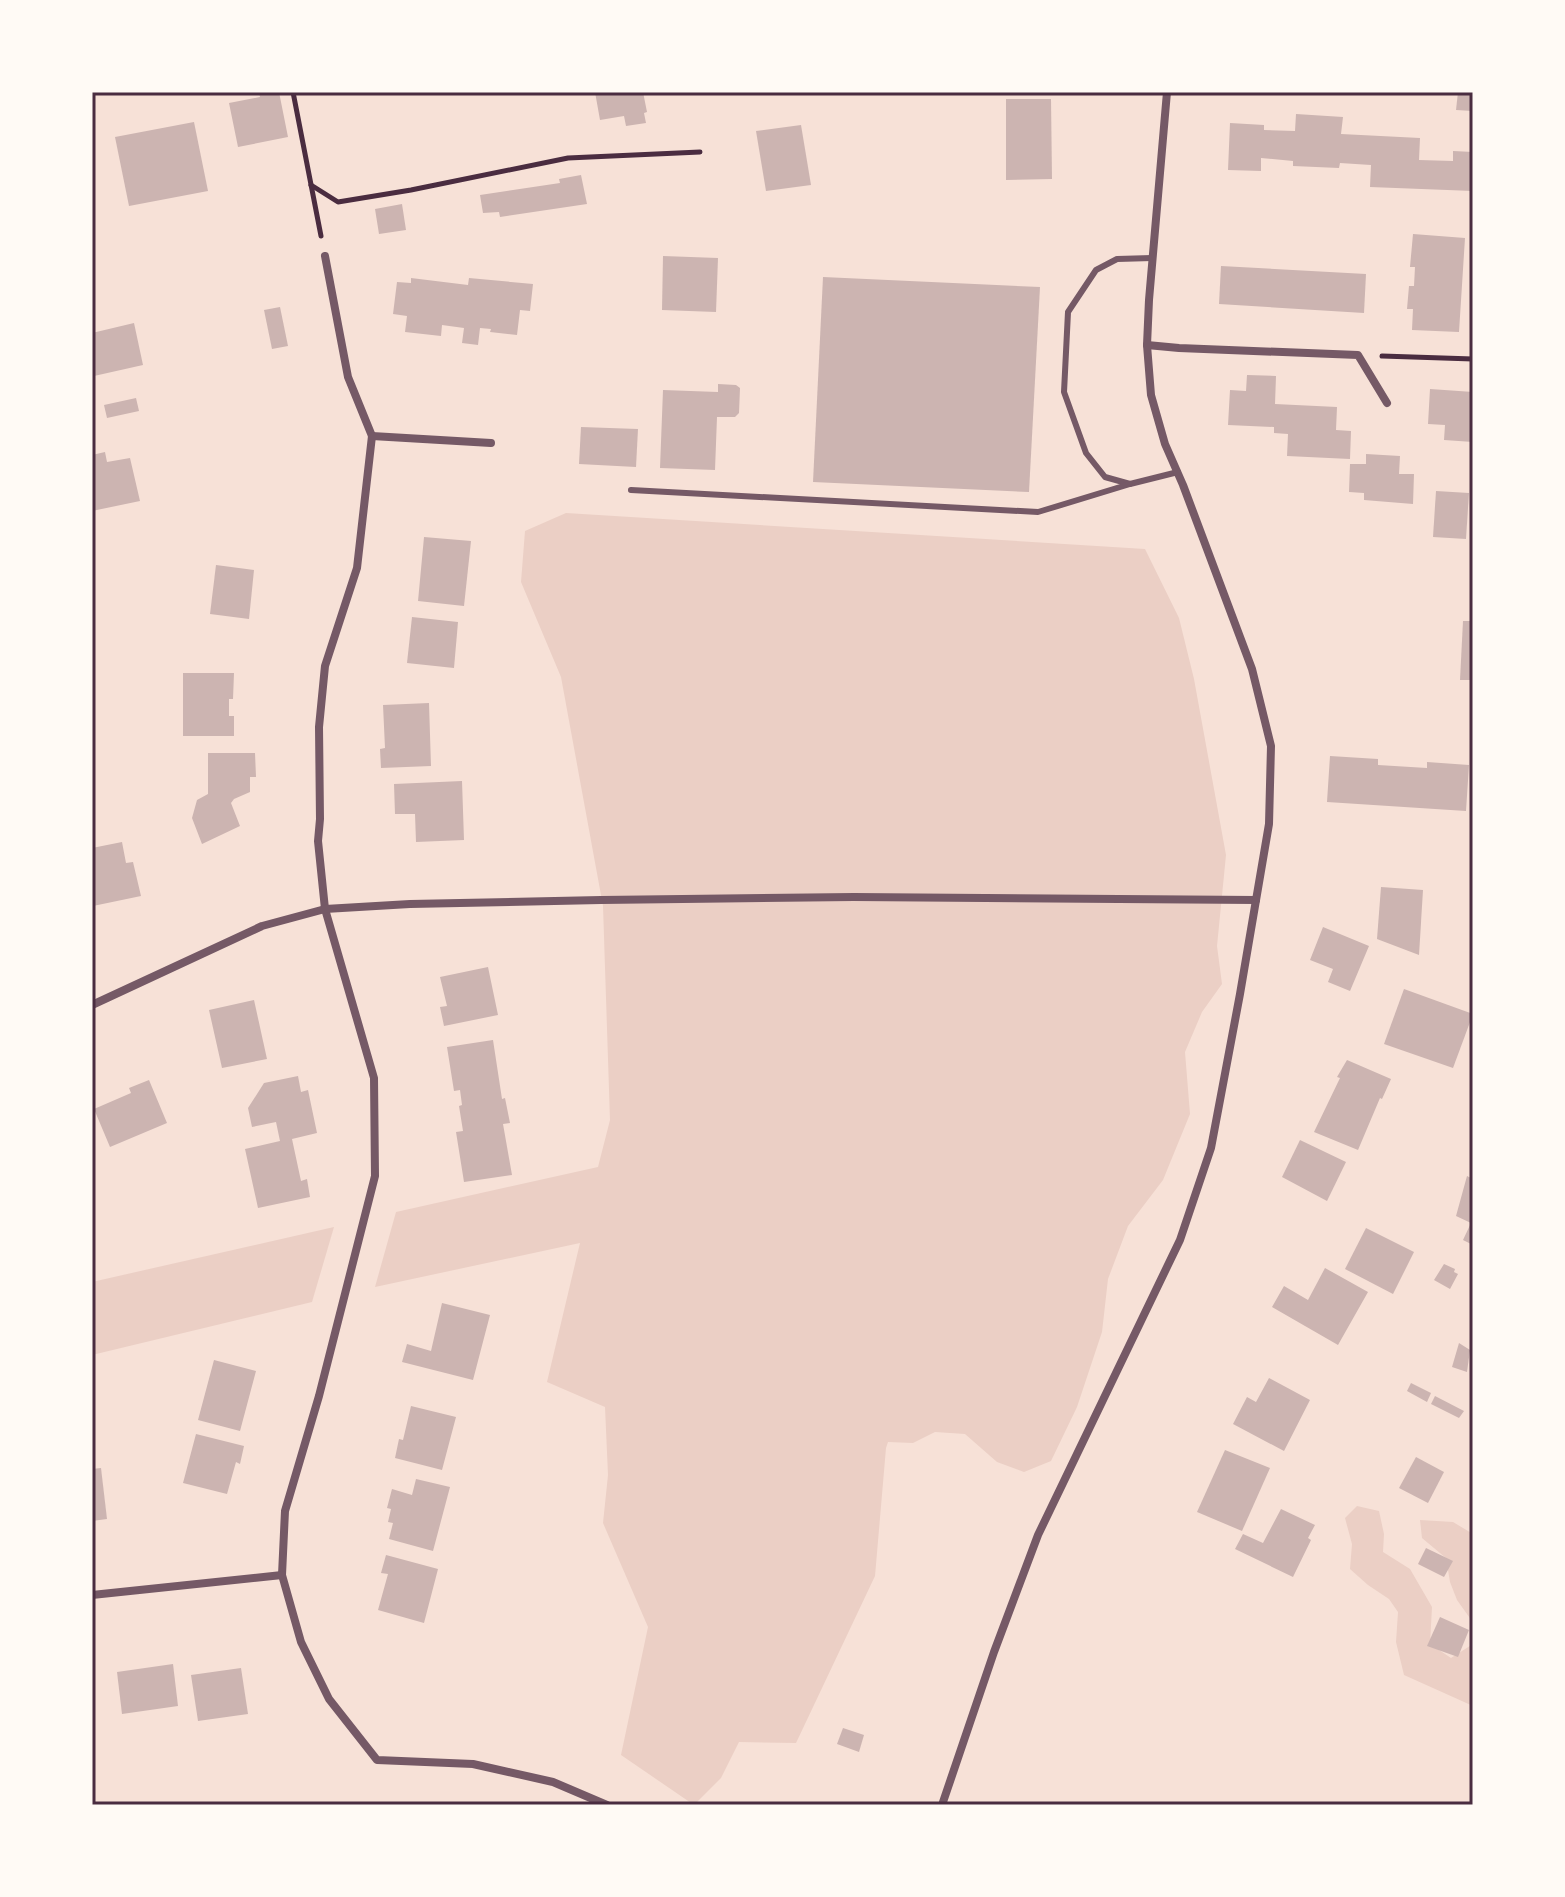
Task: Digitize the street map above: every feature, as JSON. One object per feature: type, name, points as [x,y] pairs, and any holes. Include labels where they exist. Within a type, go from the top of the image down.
[{"type":"street","points":[[942,1805],[1038,1535],[1180,1240],[1211,1148],[1269,824],[1271,746],[1252,669],[1165,444],[1151,395],[1147,345],[1167,92]]},
{"type":"street","points":[[325,256],[348,377],[372,436],[357,568],[325,666],[319,727],[318,841],[325,909],[374,1078],[375,1176],[319,1396],[285,1511],[282,1575],[301,1642],[329,1699],[377,1760],[473,1764],[553,1782],[607,1805]]},
{"type":"street","points":[[1147,345],[1358,355],[1387,403]]},
{"type":"street","points":[[372,436],[491,443]]},
{"type":"street","points":[[92,1005],[262,926],[325,909],[410,904],[854,897],[1256,900]]},
{"type":"street","points":[[92,1595],[282,1575]]},
{"type":"lane","points":[[1130,484],[1105,477],[1086,453],[1064,392],[1068,312],[1096,270],[1117,259],[1152,258]]},
{"type":"lane","points":[[631,490],[1038,512],[1178,472]]},
{"type":"path","points":[[293,92],[325,256]]},
{"type":"path","points":[[311,185],[338,202],[568,158],[700,152]]},
{"type":"path","points":[[1358,355],[1473,359]]},
{"type":"shaded area","points":[[566,513],[1145,549],[1179,618],[1194,679],[1226,855],[1217,946],[1222,984],[1202,1012],[1185,1052],[1190,1114],[1163,1180],[1128,1226],[1108,1279],[1102,1332],[1077,1407],[1051,1461],[1024,1472],[997,1462],[965,1434],[935,1432],[913,1443],[888,1442],[875,1576],[796,1743],[739,1742],[721,1778],[694,1805],[621,1755],[648,1627],[603,1523],[608,1475],[605,1407],[547,1382],[580,1243],[375,1287],[396,1212],[598,1167],[610,1120],[603,906],[561,677],[521,582],[525,531]]},
{"type":"shaded area","points":[[334,1227],[312,1302],[92,1355],[92,1282]]},
{"type":"shaded area","points":[[1357,1506],[1379,1511],[1384,1534],[1383,1552],[1410,1569],[1432,1607],[1430,1644],[1451,1658],[1473,1644],[1473,1706],[1404,1675],[1396,1642],[1398,1612],[1389,1599],[1350,1569],[1352,1544],[1345,1518]]},
{"type":"shaded area","points":[[1420,1520],[1453,1522],[1473,1534],[1473,1644],[1472,1621],[1457,1600],[1446,1558],[1422,1538]]},
{"type":"building","points":[[279,92],[288,137],[238,147],[229,103],[260,97],[259,93]]},
{"type":"building","points":[[595,92],[643,92],[646,123],[626,126],[624,116],[600,120]]},
{"type":"building","points":[[1458,92],[1473,92],[1473,111],[1456,110]]},
{"type":"building","points":[[1006,99],[1051,99],[1052,179],[1006,180]]},
{"type":"building","points":[[1296,114],[1343,117],[1341,134],[1420,138],[1419,160],[1453,161],[1453,151],[1473,152],[1473,191],[1370,187],[1371,165],[1340,163],[1339,168],[1293,166],[1293,161],[1261,158],[1261,171],[1228,170],[1230,123],[1264,125],[1264,130],[1295,131]]},
{"type":"building","points":[[194,122],[208,191],[129,206],[115,137]]},
{"type":"building","points":[[801,125],[811,185],[766,191],[756,131]]},
{"type":"building","points":[[581,175],[587,204],[500,217],[499,212],[483,213],[480,195],[560,183],[559,179]]},
{"type":"building","points":[[402,204],[406,230],[379,234],[375,209]]},
{"type":"building","points":[[1413,234],[1465,238],[1459,332],[1412,330],[1413,309],[1407,309],[1409,286],[1414,286],[1415,267],[1410,267]]},
{"type":"building","points":[[663,256],[718,258],[716,312],[662,310]]},
{"type":"building","points":[[1221,266],[1366,274],[1364,313],[1219,304]]},
{"type":"building","points":[[823,277],[1040,287],[1029,492],[813,482]]},
{"type":"building","points":[[411,278],[468,285],[469,278],[533,284],[530,311],[520,310],[517,335],[480,328],[478,345],[462,343],[464,328],[442,325],[441,336],[405,332],[407,316],[393,314],[397,282],[411,283]]},
{"type":"building","points":[[280,307],[288,346],[272,349],[264,310]]},
{"type":"building","points":[[134,323],[143,365],[94,376],[92,333]]},
{"type":"building","points":[[1247,375],[1276,376],[1275,404],[1337,407],[1336,430],[1351,431],[1350,459],[1287,456],[1288,434],[1274,433],[1274,427],[1228,425],[1230,390],[1246,391]]},
{"type":"building","points":[[718,384],[740,388],[739,413],[735,417],[717,417],[715,470],[660,468],[663,390],[718,392]]},
{"type":"building","points":[[1430,389],[1473,392],[1473,442],[1444,440],[1445,425],[1428,424]]},
{"type":"building","points":[[136,398],[139,411],[107,418],[104,405]]},
{"type":"building","points":[[581,427],[638,429],[636,467],[579,464]]},
{"type":"building","points":[[105,452],[107,462],[130,458],[140,501],[92,511],[92,455]]},
{"type":"building","points":[[1366,454],[1400,456],[1399,474],[1414,474],[1413,504],[1364,500],[1364,493],[1349,492],[1350,464],[1366,464]]},
{"type":"building","points":[[1436,491],[1469,493],[1466,539],[1433,537]]},
{"type":"building","points":[[424,537],[471,541],[464,606],[418,601]]},
{"type":"building","points":[[216,565],[254,570],[249,619],[210,614]]},
{"type":"building","points":[[412,617],[458,622],[454,668],[407,663]]},
{"type":"building","points":[[1463,621],[1473,621],[1473,680],[1460,680]]},
{"type":"building","points":[[183,673],[234,673],[229,716],[234,716],[234,736],[183,736]]},
{"type":"building","points":[[429,703],[431,766],[381,768],[380,749],[385,748],[383,705]]},
{"type":"building","points":[[208,753],[255,753],[256,777],[250,777],[250,792],[231,803],[240,826],[202,844],[192,818],[197,800],[208,794]]},
{"type":"building","points":[[1330,756],[1378,759],[1378,765],[1427,768],[1427,762],[1469,765],[1466,811],[1327,802]]},
{"type":"building","points":[[462,781],[464,840],[416,842],[415,814],[395,814],[394,784]]},
{"type":"building","points":[[122,842],[126,863],[133,862],[141,896],[93,906],[92,848]]},
{"type":"building","points":[[1381,887],[1423,890],[1419,955],[1377,939]]},
{"type":"building","points":[[1323,927],[1369,946],[1350,991],[1328,982],[1333,969],[1310,960]]},
{"type":"building","points":[[488,967],[498,1015],[444,1026],[440,1007],[447,1006],[440,977]]},
{"type":"building","points":[[1404,989],[1473,1014],[1453,1068],[1384,1044]]},
{"type":"building","points":[[254,1000],[267,1059],[222,1068],[209,1010]]},
{"type":"building","points":[[493,1040],[502,1099],[505,1098],[510,1123],[503,1124],[512,1175],[464,1182],[456,1132],[463,1131],[459,1106],[462,1105],[460,1090],[454,1091],[447,1047]]},
{"type":"building","points":[[1347,1060],[1391,1079],[1358,1150],[1314,1132]]},
{"type":"building","points":[[298,1076],[301,1092],[308,1090],[317,1133],[292,1139],[301,1181],[307,1179],[310,1197],[258,1208],[245,1149],[280,1141],[276,1122],[252,1127],[248,1108],[264,1083]]},
{"type":"building","points":[[149,1080],[167,1123],[110,1147],[94,1109],[131,1093],[129,1088]]},
{"type":"building","points":[[1300,1140],[1346,1162],[1327,1201],[1282,1177]]},
{"type":"building","points":[[1467,1176],[1473,1179],[1473,1245],[1463,1240],[1471,1223],[1456,1216]]},
{"type":"building","points":[[1366,1228],[1414,1252],[1393,1294],[1345,1269]]},
{"type":"building","points":[[1444,1264],[1458,1274],[1450,1289],[1434,1280]]},
{"type":"building","points":[[1325,1268],[1368,1292],[1338,1345],[1272,1307],[1284,1286],[1308,1300]]},
{"type":"building","points":[[442,1303],[490,1315],[473,1380],[402,1362],[407,1344],[431,1351]]},
{"type":"building","points":[[1459,1343],[1470,1350],[1467,1372],[1452,1367]]},
{"type":"building","points":[[214,1360],[256,1371],[240,1431],[198,1420]]},
{"type":"building","points":[[1269,1378],[1310,1400],[1284,1451],[1233,1424],[1247,1397],[1256,1402]]},
{"type":"building","points":[[1411,1383],[1431,1393],[1427,1402],[1407,1391]]},
{"type":"building","points":[[1435,1396],[1464,1411],[1459,1418],[1431,1404]]},
{"type":"building","points":[[411,1406],[456,1417],[442,1470],[395,1458]]},
{"type":"building","points":[[196,1434],[244,1446],[227,1494],[183,1483]]},
{"type":"building","points":[[1225,1450],[1270,1468],[1242,1531],[1197,1512]]},
{"type":"building","points":[[1416,1457],[1444,1472],[1428,1503],[1399,1488]]},
{"type":"building","points":[[101,1468],[107,1519],[92,1521],[92,1469]]},
{"type":"building","points":[[416,1479],[450,1487],[433,1551],[389,1539],[393,1523],[388,1522],[391,1509],[387,1508],[392,1489],[412,1495]]},
{"type":"building","points":[[1281,1509],[1315,1525],[1293,1577],[1235,1549],[1243,1534],[1263,1543]]},
{"type":"building","points":[[1426,1548],[1453,1561],[1444,1577],[1418,1564]]},
{"type":"building","points":[[386,1555],[438,1569],[424,1623],[378,1610],[388,1574],[381,1573]]},
{"type":"building","points":[[1440,1617],[1469,1630],[1458,1657],[1427,1646]]},
{"type":"building","points":[[173,1664],[178,1706],[122,1714],[117,1672]]},
{"type":"building","points":[[241,1668],[248,1714],[198,1721],[191,1675]]},
{"type":"building","points":[[843,1728],[864,1735],[859,1752],[837,1744]]}]
